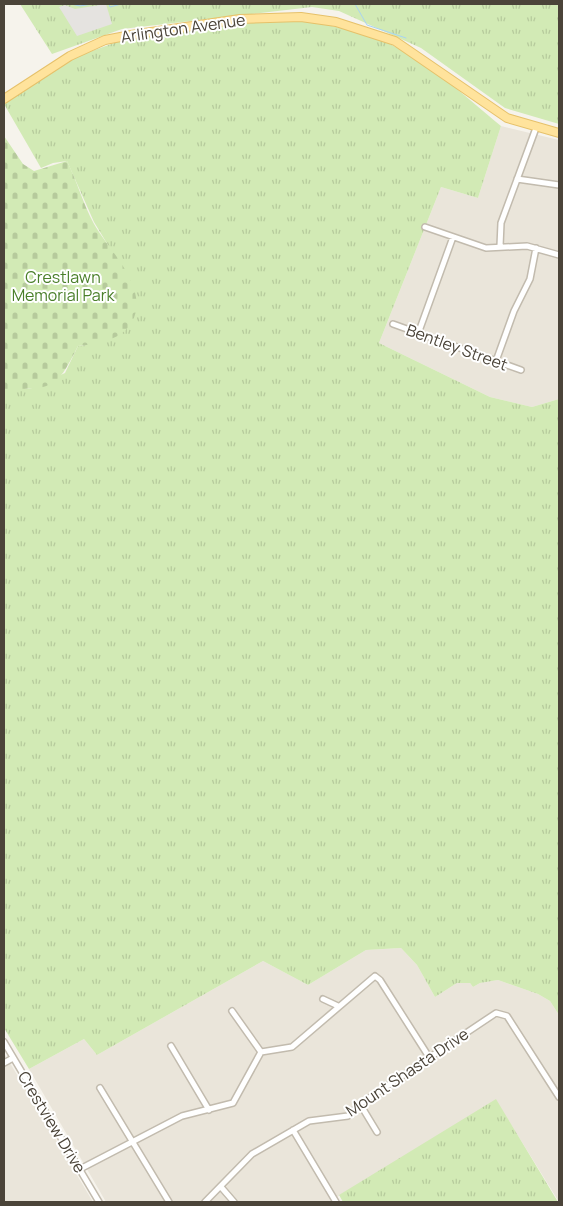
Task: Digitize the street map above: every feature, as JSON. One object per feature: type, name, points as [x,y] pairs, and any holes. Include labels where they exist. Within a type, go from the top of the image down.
[{"type":"main road","name":"Arlington Avenue","points":[[4,99],[70,56],[105,40],[240,19],[301,17],[336,22],[395,41],[494,111],[507,118],[559,134]]},
{"type":"street","points":[[500,246],[501,223],[536,128]]},
{"type":"street","points":[[517,179],[559,185]]},
{"type":"street","points":[[425,227],[486,248],[500,246],[536,248],[559,255]]},
{"type":"street","points":[[418,334],[453,237]]},
{"type":"street","points":[[496,361],[514,311],[530,279],[536,248]]},
{"type":"street","name":"Bentley Street","points":[[394,324],[520,370]]},
{"type":"street","points":[[261,1052],[292,1047],[370,979],[378,978],[429,1057]]},
{"type":"street","points":[[323,999],[338,1006]]},
{"type":"street","points":[[232,1011],[261,1052]]},
{"type":"street","name":"Mount Shasta Drive","points":[[205,1202],[252,1154],[309,1121],[348,1116],[360,1104],[496,1013],[507,1016],[559,1097]]},
{"type":"street","name":"Crestview Drive","points":[[4,1042],[99,1202]]},
{"type":"street","points":[[171,1046],[208,1110]]},
{"type":"street","points":[[80,1169],[182,1116],[233,1103],[261,1052]]},
{"type":"street","points":[[4,1063],[13,1058]]},
{"type":"street","points":[[100,1088],[169,1202]]},
{"type":"street","points":[[360,1104],[377,1132]]},
{"type":"street","points":[[293,1130],[336,1202]]},
{"type":"street","points":[[221,1187],[234,1202]]},
{"type":"shaded area","points":[[106,4],[112,24],[77,36],[59,7],[65,5],[75,9]]},
{"type":"shaded area","points":[[501,126],[559,140],[559,399],[532,407],[490,397],[379,343],[441,187],[478,198]]},
{"type":"shaded area","points":[[401,948],[417,965],[435,997],[457,983],[470,983],[473,987],[480,983],[498,980],[538,994],[550,1001],[559,1015],[559,1202],[496,1100],[329,1202],[106,1202],[29,1069],[84,1039],[97,1055],[263,961],[308,985],[366,950]]},
{"type":"shaded area","points":[[4,1053],[93,1202],[4,1202]]},
{"type":"green space","points":[[20,4],[559,4],[559,124],[505,108],[421,48],[339,11],[312,7],[122,29],[52,54]]},
{"type":"green space","points":[[300,20],[363,34],[399,49],[445,79],[501,126],[478,198],[441,187],[379,343],[490,397],[532,407],[559,399],[559,1015],[550,1001],[538,994],[498,980],[480,983],[473,987],[470,983],[457,983],[435,997],[417,965],[401,948],[366,950],[308,985],[263,961],[97,1055],[84,1039],[29,1069],[4,1028],[4,389],[30,389],[65,373],[78,346],[86,345],[117,260],[94,222],[67,161],[53,163],[41,168],[4,104],[78,56],[117,42],[223,25]]},
{"type":"green space","name":"Crestlawn Memorial Park","points":[[4,136],[23,164],[34,171],[67,161],[94,224],[126,271],[136,296],[136,309],[128,328],[116,337],[108,340],[78,346],[58,379],[43,387],[4,389]]},
{"type":"green space","points":[[496,1099],[558,1202],[343,1202],[339,1195]]},
{"type":"waterway","points":[[71,4],[80,6],[92,4]]},
{"type":"waterway","points":[[109,4],[110,7],[121,4]]},
{"type":"waterway","points":[[355,4],[367,25],[406,38]]}]
